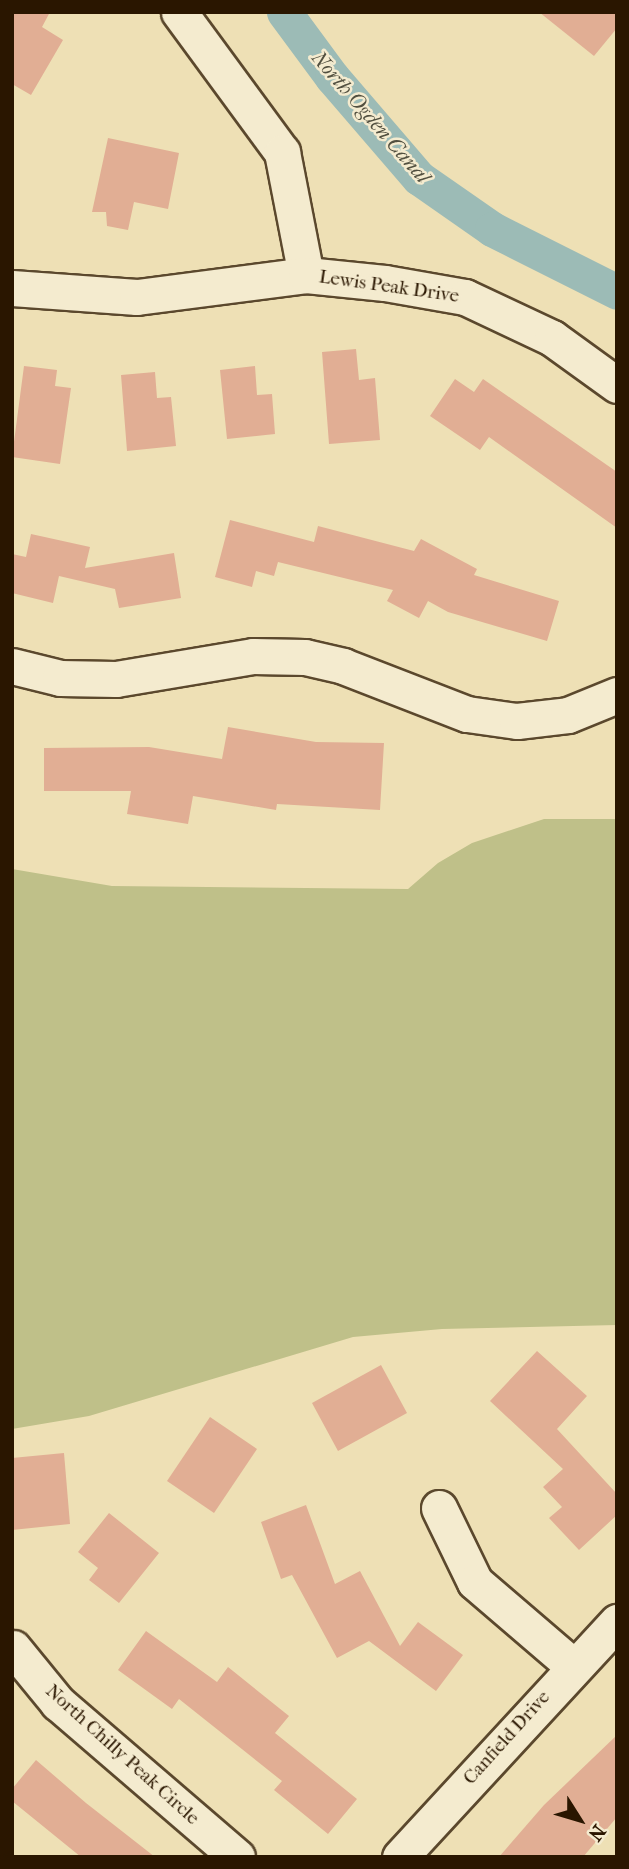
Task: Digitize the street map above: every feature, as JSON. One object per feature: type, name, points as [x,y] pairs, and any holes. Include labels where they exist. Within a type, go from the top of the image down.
[{"type":"street","points":[[179,12],[282,152],[306,275]]},
{"type":"street","name":"Lewis Peak Drive","points":[[12,288],[137,297],[306,275],[465,297],[552,338],[617,385]]},
{"type":"street","points":[[12,666],[61,678],[116,679],[253,656],[305,657],[343,666],[467,715],[517,721],[568,715],[617,695]]},
{"type":"street","points":[[439,1508],[475,1582],[573,1666]]},
{"type":"street","name":"Canfield Drive","points":[[400,1857],[573,1666],[617,1622]]},
{"type":"street","name":"North Chilly Peak Circle","points":[[13,1648],[58,1703],[237,1857]]},
{"type":"green space","points":[[544,819],[617,819],[617,1325],[442,1329],[353,1337],[89,1416],[12,1429],[12,869],[112,886],[408,889],[438,863],[472,843]]},
{"type":"building","points":[[12,12],[50,12],[42,27],[63,40],[31,95],[12,84]]},
{"type":"building","points":[[539,12],[617,12],[617,28],[594,56]]},
{"type":"building","points":[[108,138],[179,153],[168,209],[134,202],[128,230],[107,226],[106,212],[92,212]]},
{"type":"building","points":[[356,349],[359,380],[375,378],[380,440],[329,444],[322,352]]},
{"type":"building","points":[[24,366],[57,370],[55,386],[71,388],[60,464],[12,457]]},
{"type":"building","points":[[255,366],[257,395],[272,394],[275,434],[227,439],[220,370]]},
{"type":"building","points":[[155,372],[157,398],[171,397],[176,446],[127,451],[121,375]]},
{"type":"building","points":[[455,379],[474,392],[483,379],[617,472],[617,528],[489,437],[480,450],[430,416]]},
{"type":"building","points":[[230,520],[314,542],[318,526],[414,551],[421,539],[477,569],[474,575],[559,601],[547,641],[448,612],[428,601],[419,618],[387,601],[393,590],[278,562],[274,576],[256,571],[252,587],[215,577]]},
{"type":"building","points":[[31,534],[90,547],[85,568],[174,553],[181,598],[119,608],[115,589],[59,576],[53,603],[12,593],[12,554],[26,557]]},
{"type":"building","points":[[228,727],[316,742],[384,743],[380,810],[277,804],[276,810],[193,796],[188,824],[127,814],[131,791],[44,791],[44,748],[149,747],[222,759]]},
{"type":"building","points":[[537,1351],[587,1396],[557,1429],[617,1494],[617,1515],[579,1550],[549,1518],[562,1507],[543,1487],[563,1469],[490,1401]]},
{"type":"building","points":[[381,1365],[407,1413],[338,1451],[312,1403]]},
{"type":"building","points":[[210,1417],[257,1449],[214,1513],[167,1481]]},
{"type":"building","points":[[64,1453],[70,1524],[12,1530],[12,1458]]},
{"type":"building","points":[[306,1505],[335,1584],[360,1571],[400,1646],[418,1622],[463,1655],[436,1691],[369,1641],[337,1658],[292,1575],[281,1579],[261,1522]]},
{"type":"building","points":[[109,1513],[159,1553],[119,1603],[89,1580],[98,1568],[78,1552]]},
{"type":"building","points":[[146,1631],[217,1682],[228,1667],[289,1716],[275,1733],[357,1799],[328,1834],[274,1790],[282,1781],[179,1699],[172,1709],[118,1670]]},
{"type":"building","points":[[617,1735],[617,1817],[583,1857],[499,1857],[544,1805]]},
{"type":"building","points":[[36,1760],[155,1857],[81,1857],[12,1801],[12,1789]]},
{"type":"waterway","name":"North Ogden Canal","points":[[284,12],[332,77],[419,178],[492,229],[617,292]]}]
